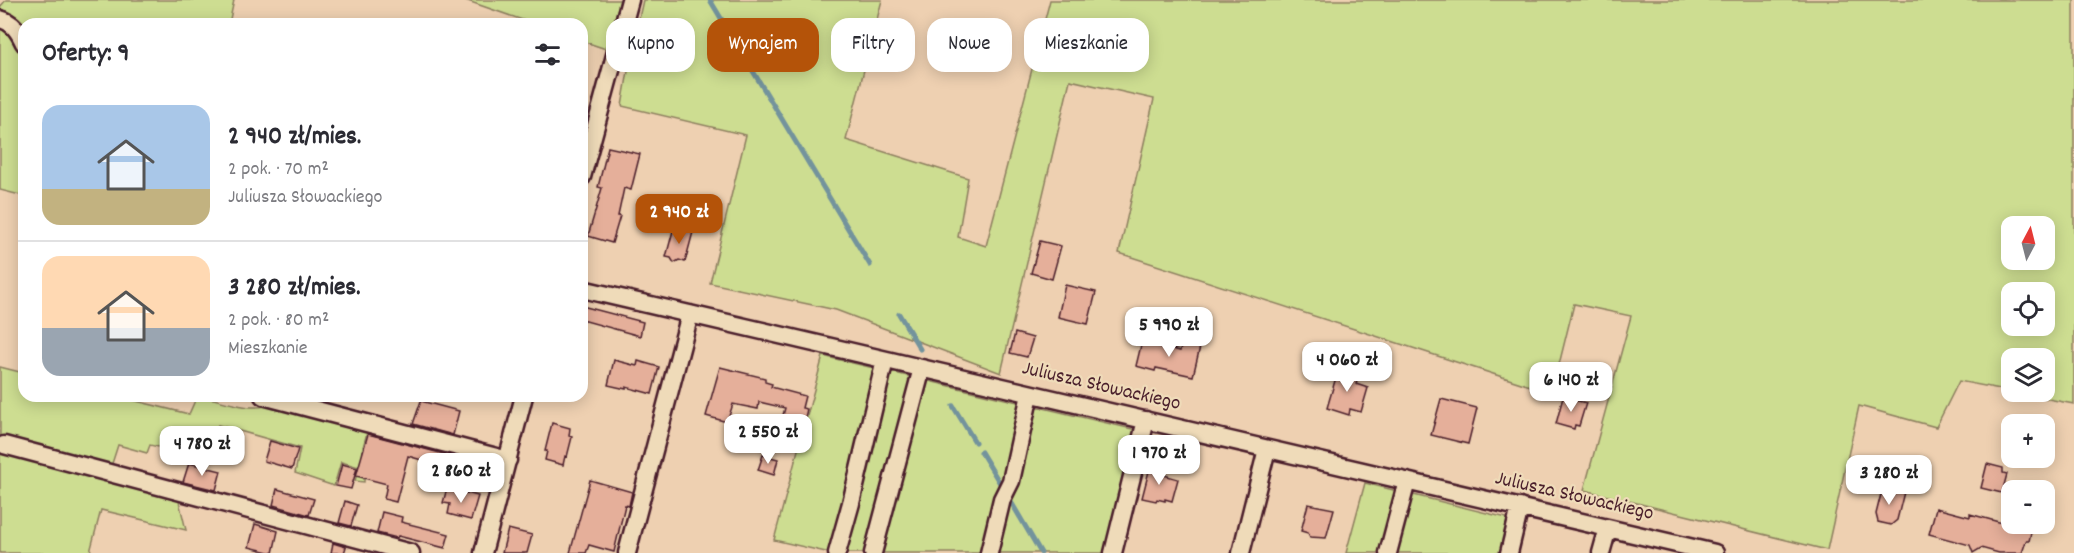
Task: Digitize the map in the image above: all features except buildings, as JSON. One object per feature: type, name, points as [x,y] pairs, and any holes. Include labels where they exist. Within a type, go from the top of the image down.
[{"type":"street","points":[[588,155],[630,0]]},
{"type":"street","points":[[0,19],[10,23],[18,31]]},
{"type":"street","name":"Juliusza Słowackiego","points":[[588,290],[1715,553]]},
{"type":"street","points":[[627,553],[690,314]]},
{"type":"street","points":[[837,553],[885,360]]},
{"type":"street","points":[[873,553],[922,368]]},
{"type":"street","points":[[989,553],[1002,499],[1011,481],[1030,394]]},
{"type":"street","points":[[286,402],[508,460]]},
{"type":"street","points":[[483,553],[522,402]]},
{"type":"street","points":[[1113,553],[1146,420]]},
{"type":"street","points":[[4,445],[411,553]]},
{"type":"street","points":[[1241,553],[1268,449]]},
{"type":"street","points":[[1388,553],[1407,481]]},
{"type":"street","points":[[1509,553],[1520,507]]},
{"type":"street","points":[[1601,553],[1608,528]]},
{"type":"green space","points":[[6,0],[234,0],[230,18],[18,18],[18,194],[0,190],[0,7]]},
{"type":"green space","points":[[465,0],[620,0],[615,18],[606,18],[606,49],[588,43],[588,18],[517,18]]},
{"type":"green space","points":[[643,0],[882,0],[877,18],[831,18],[831,72],[863,72],[846,140],[968,178],[958,237],[986,246],[1031,72],[1149,72],[1149,18],[1045,18],[1050,0],[2074,0],[2074,404],[2055,400],[2055,348],[2001,348],[2001,389],[1959,381],[1936,427],[1859,406],[1827,550],[1584,490],[1631,316],[1574,304],[1552,393],[1119,253],[1154,99],[1070,80],[1001,373],[836,310],[710,283],[746,135],[622,106],[628,72],[695,72],[695,18],[639,18]]},
{"type":"green space","points":[[823,356],[1145,432],[1117,553],[830,553],[774,540]]},
{"type":"green space","points":[[0,367],[18,372],[18,402],[140,402],[189,414],[194,402],[224,402],[248,407],[265,406],[272,403],[368,429],[362,451],[365,458],[364,482],[355,481],[359,467],[341,462],[334,486],[295,473],[300,448],[218,425],[208,458],[150,445],[147,453],[118,445],[108,476],[178,497],[186,530],[101,510],[90,552],[92,553],[0,553]]},
{"type":"green space","points":[[1365,483],[1519,521],[1511,553],[1346,553]]},
{"type":"waterway","points":[[710,0],[870,265]]},
{"type":"waterway","points":[[899,314],[920,349]]},
{"type":"waterway","points":[[953,406],[975,442]]},
{"type":"waterway","points":[[981,452],[1001,485]]},
{"type":"waterway","points":[[1007,495],[1041,553]]}]
